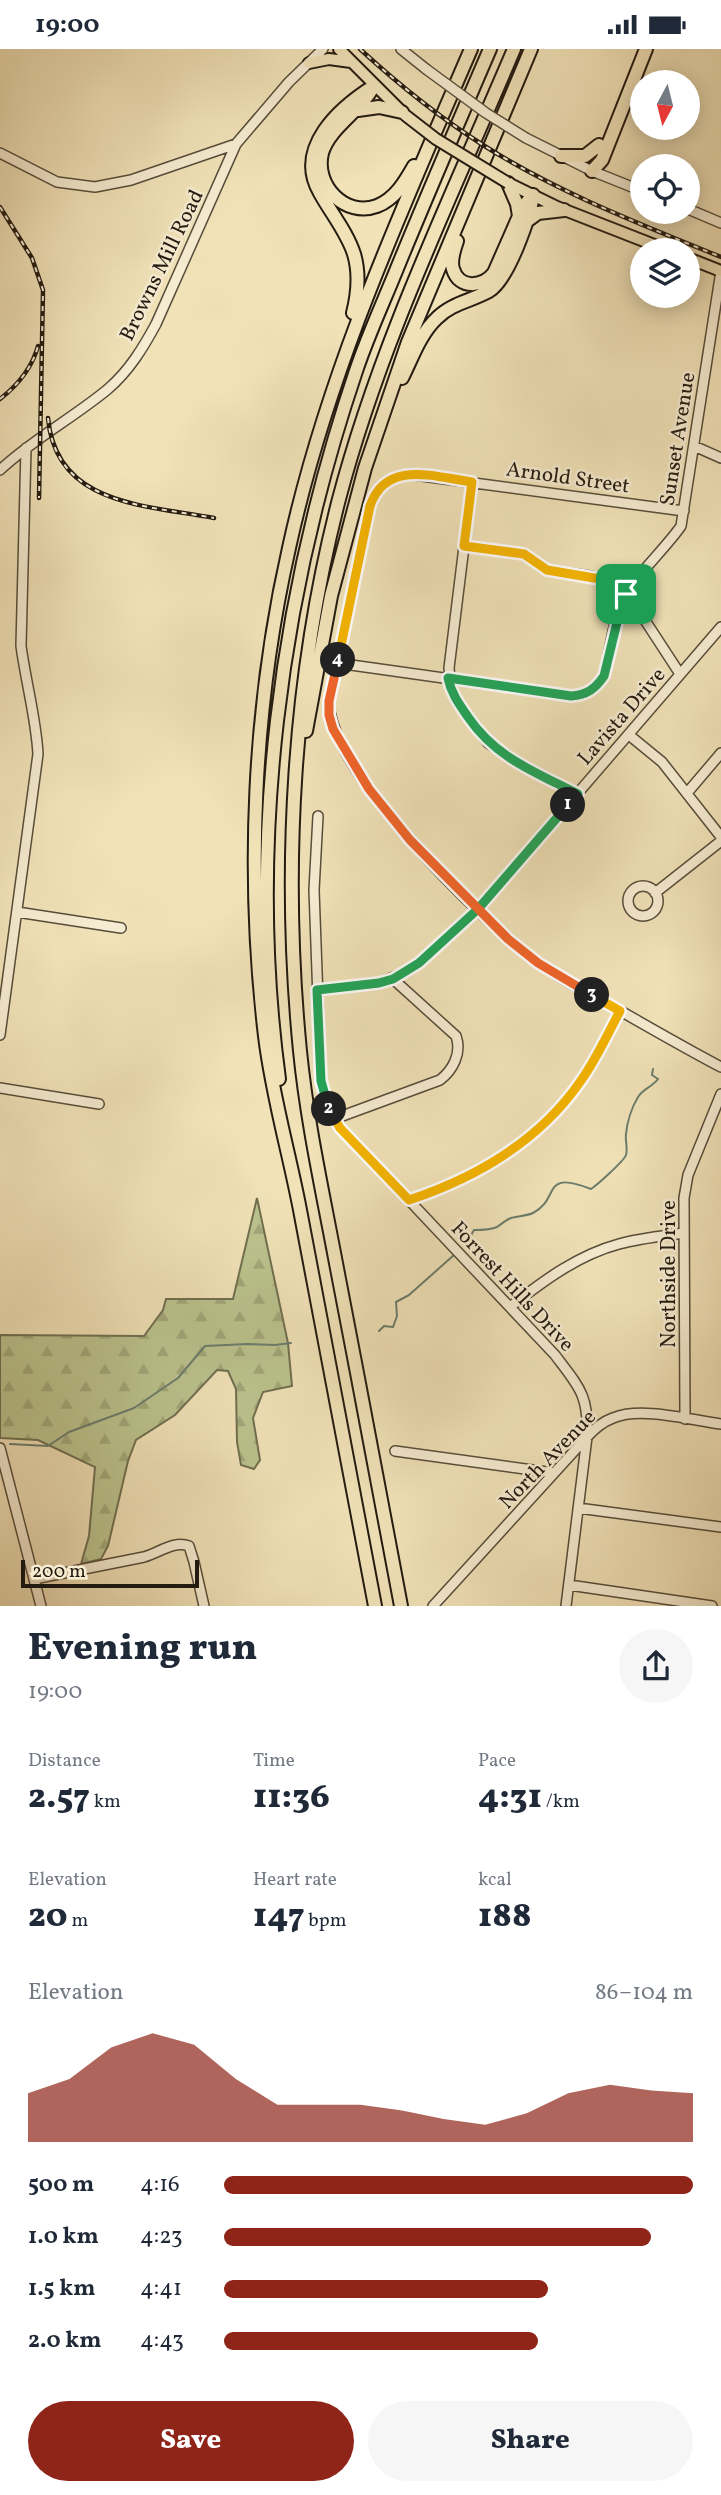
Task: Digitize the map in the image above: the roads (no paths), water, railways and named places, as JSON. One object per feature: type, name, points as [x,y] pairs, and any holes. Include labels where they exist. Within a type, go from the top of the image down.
[{"type":"highway","points":[[343,358],[436,127],[471,49]]},
{"type":"highway","points":[[291,1166],[278,1072],[269,957],[268,856],[275,747],[294,611],[320,491],[357,369],[490,49]]},
{"type":"highway","points":[[294,611],[303,596],[337,458],[363,373],[498,49]]},
{"type":"highway","points":[[401,1606],[317,1165],[301,1056],[292,936],[292,858],[300,716],[317,603],[338,501],[358,432],[399,319],[514,49]]},
{"type":"highway","points":[[297,780],[339,564],[378,429],[408,342],[531,49]]},
{"type":"highway","points":[[498,130],[540,49]]},
{"type":"highway","points":[[592,171],[599,145],[637,49]]},
{"type":"highway","points":[[592,171],[602,160],[646,49]]},
{"type":"highway","points":[[374,86],[366,100],[327,142],[320,164],[321,174],[330,191],[343,202],[359,208],[377,206],[393,197],[436,127]]},
{"type":"highway","points":[[374,86],[360,95],[325,129],[315,145],[311,163],[315,183],[349,240],[357,268],[358,294],[343,358],[305,480],[288,548],[270,652],[258,768],[256,888],[262,1006],[270,1071],[291,1166],[375,1606]]},
{"type":"highway","points":[[355,112],[372,106],[403,114]]},
{"type":"highway","points":[[561,156],[585,156],[599,145]]},
{"type":"highway","points":[[508,183],[523,219]]},
{"type":"highway","points":[[474,184],[452,259],[453,271],[462,282],[473,285],[490,278],[523,219],[538,213],[564,210]]},
{"type":"highway","points":[[378,429],[429,326],[455,304],[495,287],[505,272],[523,219],[523,207],[533,195]]},
{"type":"main road","points":[[339,49],[403,114],[436,139],[508,183],[564,210],[636,238]]},
{"type":"main road","points":[[309,62],[329,59],[351,62]]},
{"type":"main road","points":[[700,263],[721,271]]},
{"type":"street","name":"Browns Mill Road","points":[[0,470],[108,389],[127,369],[143,348],[236,144],[323,49]]},
{"type":"street","points":[[401,49],[486,113],[526,138],[592,171],[630,186]]},
{"type":"street","points":[[0,153],[57,181],[95,187],[131,180],[236,144]]},
{"type":"street","points":[[700,214],[721,223]]},
{"type":"street","name":"Sunset Avenue","points":[[626,594],[681,526],[721,271]]},
{"type":"street","points":[[694,446],[721,458]]},
{"type":"street","points":[[0,1035],[38,754],[36,725],[21,646],[26,448]]},
{"type":"street","name":"Arnold Street","points":[[684,511],[472,482],[406,475],[389,479],[377,490],[370,506],[329,701],[329,715],[333,729],[348,757],[393,821],[508,939],[538,963],[721,1067]]},
{"type":"street","points":[[472,482],[448,678],[456,700],[488,743],[525,767],[578,794]]},
{"type":"street","points":[[464,546],[524,554],[547,570],[614,584],[626,594],[680,674]]},
{"type":"street","points":[[337,663],[571,696],[588,693],[604,676],[626,594]]},
{"type":"street","name":"Lavista Drive","points":[[317,990],[367,986],[393,979],[419,963],[478,909],[721,627]]},
{"type":"street","points":[[628,735],[662,762],[721,839],[655,893]]},
{"type":"street","points":[[687,793],[721,753]]},
{"type":"street","name":"Forrest Hills Drive","points":[[318,816],[314,890],[321,1081],[326,1103],[334,1119],[555,1355],[579,1386],[587,1409],[587,1437],[566,1606]]},
{"type":"street","points":[[17,912],[121,928]]},
{"type":"street","points":[[334,1119],[440,1080],[454,1065],[458,1046],[456,1036],[393,979]]},
{"type":"street","points":[[409,1200],[474,1174],[536,1130],[580,1082],[620,1011]]},
{"type":"street","points":[[0,1088],[99,1104]]},
{"type":"street","name":"Northside Drive","points":[[685,1419],[684,1198],[688,1175],[721,1094]]},
{"type":"street","points":[[510,1307],[552,1275],[600,1250],[642,1239],[684,1233]]},
{"type":"street","name":"North Avenue","points":[[433,1606],[587,1437],[604,1422],[624,1414],[639,1413],[721,1424]]},
{"type":"street","points":[[0,1448],[5,1487],[41,1606]]},
{"type":"street","points":[[395,1451],[554,1473]]},
{"type":"street","points":[[579,1508],[721,1527]]},
{"type":"street","points":[[34,1579],[144,1557],[177,1543],[184,1544],[189,1546],[204,1606]]},
{"type":"street","points":[[569,1585],[712,1606]]},
{"type":"waterway","points":[[466,1244],[474,1230],[495,1228],[511,1218],[533,1213],[547,1201],[558,1184],[564,1182],[591,1189],[610,1173],[626,1155],[627,1129],[638,1097],[658,1079],[652,1075],[653,1069]]},
{"type":"waterway","points":[[379,1331],[384,1326],[393,1327],[397,1316],[396,1302],[409,1295],[454,1255]]},
{"type":"waterway","points":[[10,1444],[48,1446],[69,1432],[134,1408],[178,1378],[205,1346],[291,1343]]},
{"type":"railway","points":[[360,49],[435,112],[511,162],[599,206],[721,257]]},
{"type":"railway","points":[[0,207],[32,258],[43,290],[39,498]]},
{"type":"railway","points":[[0,399],[24,375],[38,346]]},
{"type":"railway","points":[[48,418],[55,447],[68,469],[86,485],[108,496],[134,504],[214,518]]}]
